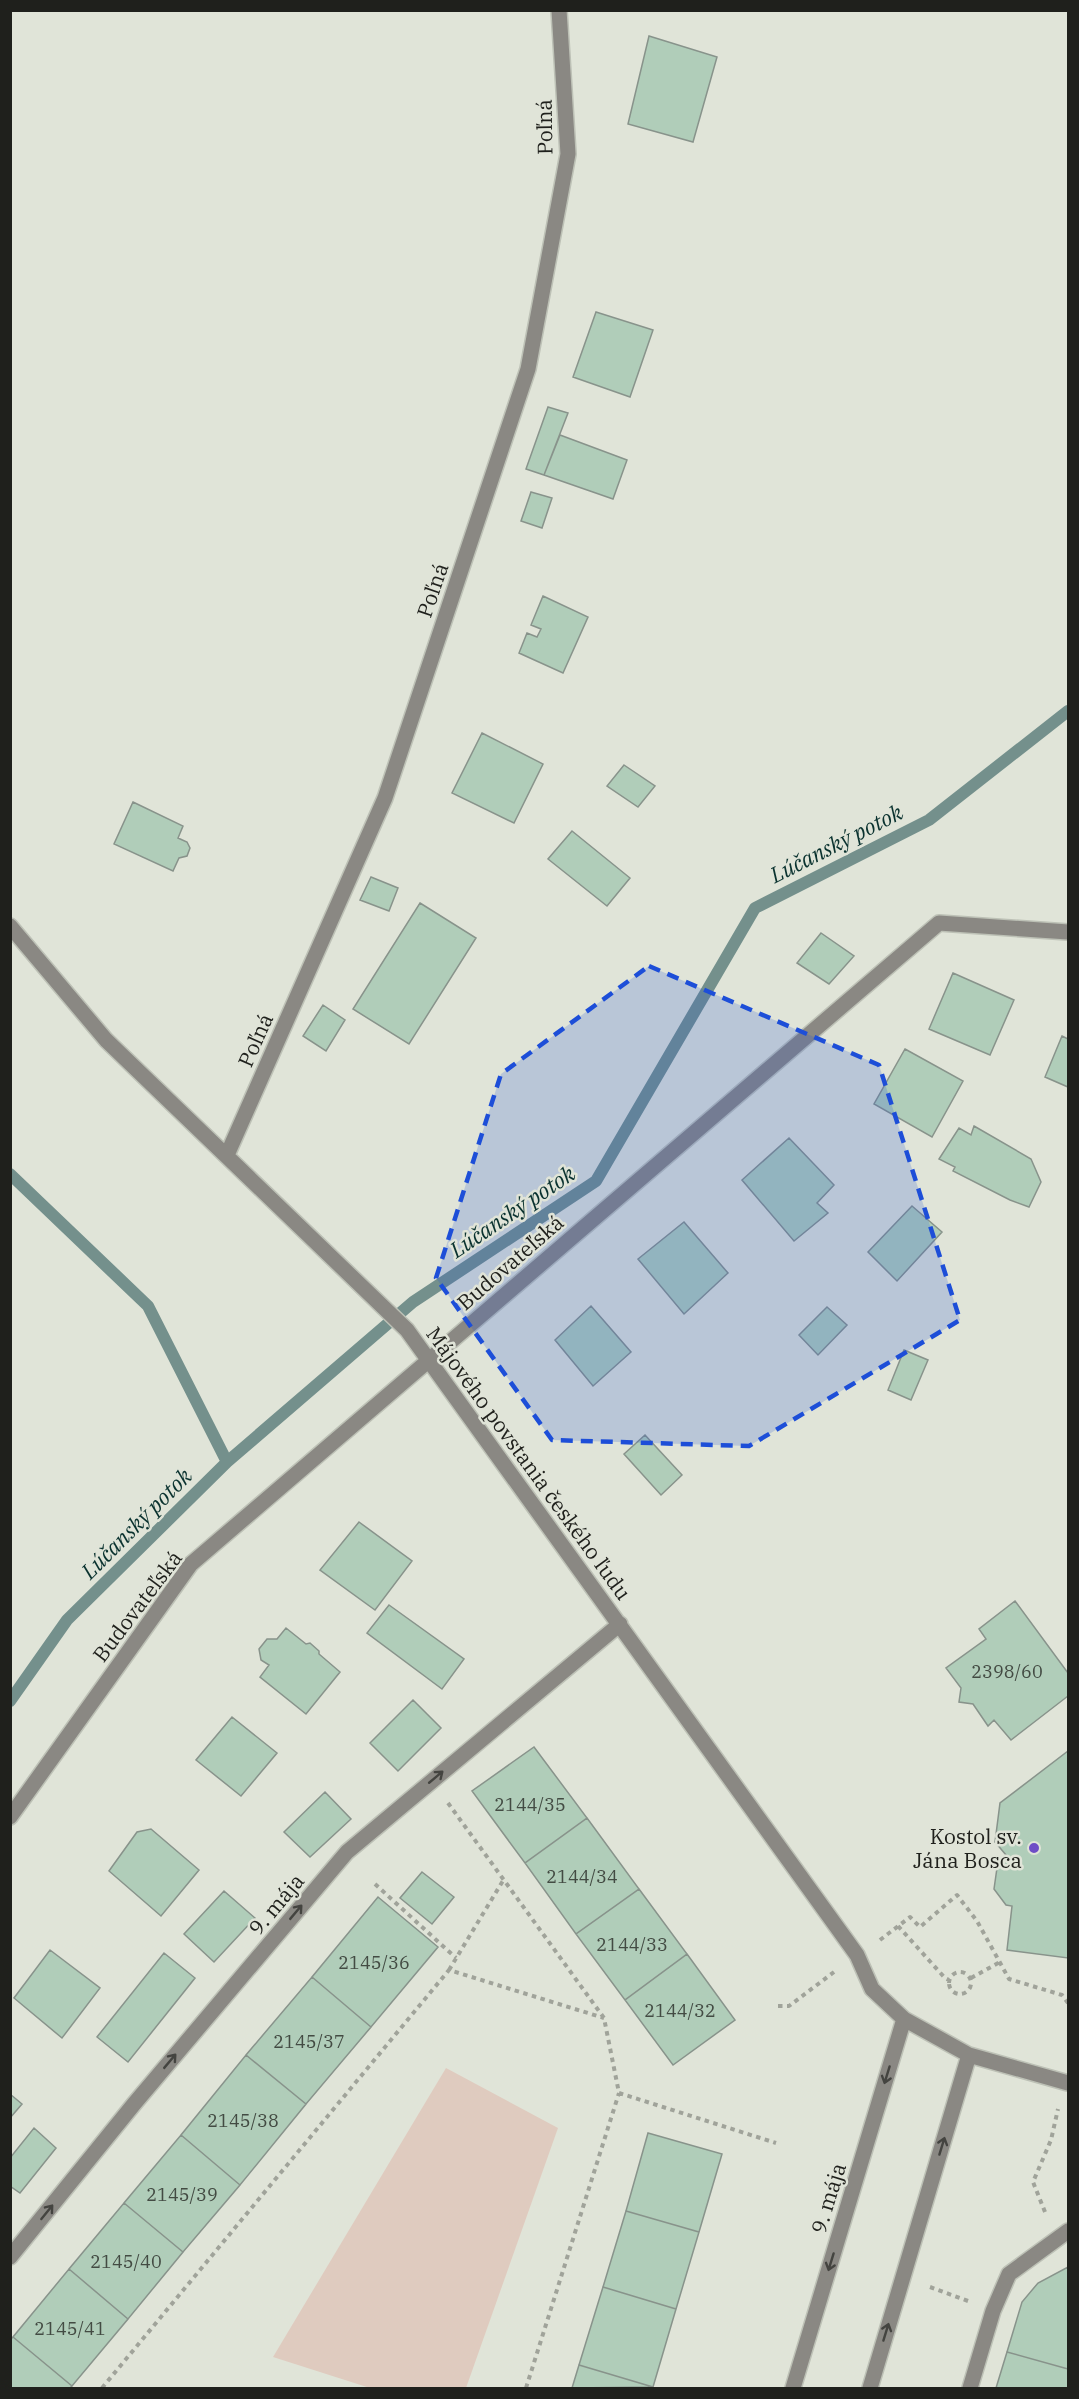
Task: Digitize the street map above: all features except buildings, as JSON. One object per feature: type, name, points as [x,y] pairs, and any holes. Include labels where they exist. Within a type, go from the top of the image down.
[{"type":"street","name":"Poľná","points":[[227,1155],[384,798],[528,369],[568,154],[559,10]]},
{"type":"street","name":"Budovateľská","points":[[10,1817],[191,1564],[939,923],[1068,932]]},
{"type":"street","name":"Májového povstania českého ľudu","points":[[10,926],[106,1040],[407,1330],[857,1955],[872,1989],[904,2019],[969,2055],[1068,2083]]},
{"type":"street","name":"9. mája","points":[[10,2257],[134,2104],[347,1852],[620,1624]]},
{"type":"street","name":"9. mája","points":[[793,2388],[904,2019]]},
{"type":"street","points":[[870,2388],[969,2055]]},
{"type":"street","points":[[970,2388],[993,2311],[1009,2274],[1062,2235]]},
{"type":"path","points":[[446,1800],[604,2018],[619,2093],[526,2388]]},
{"type":"path","points":[[102,2388],[449,1970],[504,1879]]},
{"type":"path","points":[[375,1884],[456,1958]]},
{"type":"path","points":[[874,1944],[910,1917],[920,1927],[957,1895],[977,1921],[1008,1979],[1062,1995],[1068,2003]]},
{"type":"path","points":[[898,1926],[949,1980],[952,1991],[963,1994],[971,1986],[970,1978],[963,1972],[957,1972],[949,1980]]},
{"type":"path","points":[[970,1978],[1000,1962]]},
{"type":"path","points":[[778,2006],[789,2006],[839,1968]]},
{"type":"path","points":[[449,1970],[604,2018]]},
{"type":"path","points":[[619,2093],[776,2143]]},
{"type":"path","points":[[1058,2109],[1051,2140],[1033,2182],[1062,2235]]},
{"type":"highlighted area","points":[[649,966],[879,1065],[960,1320],[749,1446],[552,1440],[436,1278],[501,1074]]},
{"type":"shaded area","points":[[446,2068],[558,2128],[466,2388],[370,2388],[273,2357]]},
{"type":"waterway","name":"Lúčanský potok","points":[[10,1701],[67,1620],[227,1462],[413,1302],[596,1181],[755,908],[929,820],[1068,711]]},
{"type":"waterway","points":[[10,1174],[148,1306],[227,1462]]},
{"type":"place","name":"Kostol sv. Jána Bosca","points":[[1034,1848]]}]
